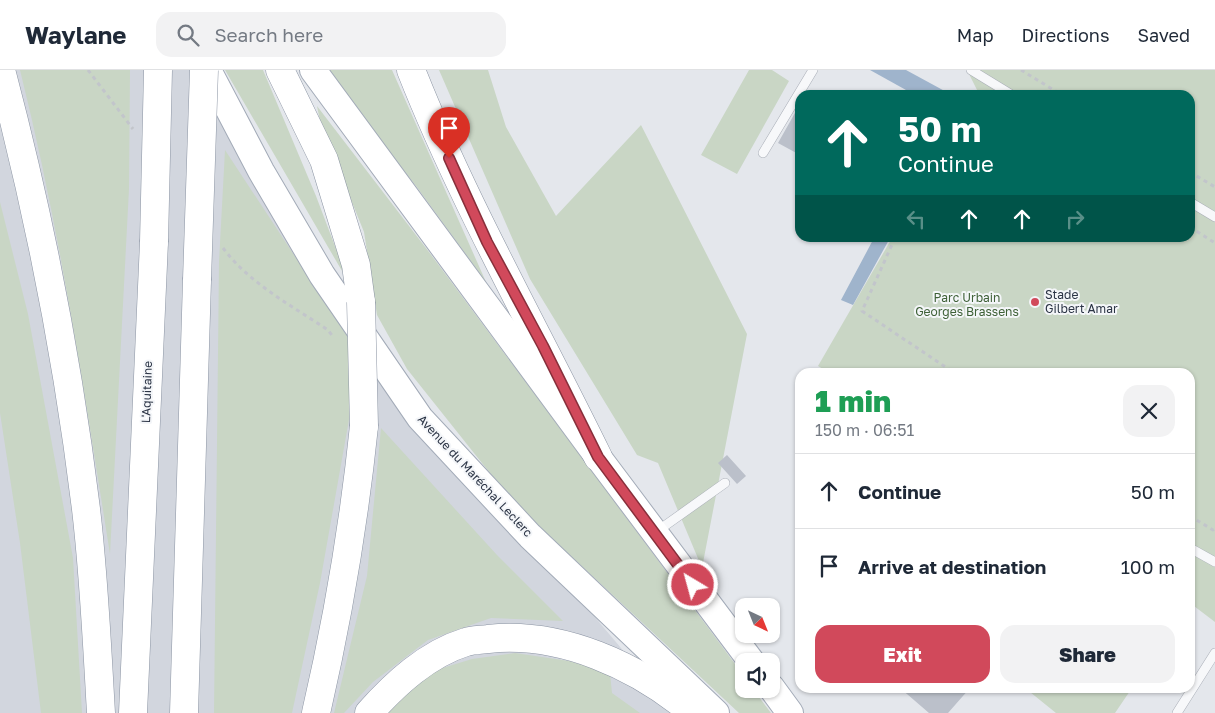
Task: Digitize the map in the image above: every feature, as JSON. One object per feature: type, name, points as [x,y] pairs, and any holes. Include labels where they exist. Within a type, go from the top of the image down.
[{"type":"highway","points":[[1,70],[35,207],[73,409],[86,511],[101,713]]},
{"type":"highway","name":"L'Aquitaine","points":[[133,713],[154,242],[158,70]]},
{"type":"highway","points":[[184,713],[204,70]]},
{"type":"highway","points":[[280,70],[324,160],[356,265],[361,302],[364,426],[357,500],[348,557],[316,713]]},
{"type":"highway","points":[[411,70],[487,242],[543,346],[598,457]]},
{"type":"highway","points":[[369,713],[387,692],[414,670],[438,655],[466,642],[508,637],[544,640],[586,652],[646,680],[693,713]]},
{"type":"main road","name":"Avenue du Maréchal Leclerc","points":[[208,70],[261,171],[322,275],[420,418],[530,536],[716,713]]},
{"type":"main road","points":[[313,70],[654,533],[746,653]]},
{"type":"main road","points":[[779,698],[790,713]]},
{"type":"lane","points":[[801,90],[813,70]]},
{"type":"lane","points":[[971,70],[1004,90]]},
{"type":"lane","points":[[763,153],[795,100]]},
{"type":"lane","points":[[1195,205],[1215,217]]},
{"type":"lane","points":[[654,533],[725,483]]},
{"type":"lane","points":[[1195,551],[1215,562]]},
{"type":"lane","points":[[1195,685],[1215,654]]},
{"type":"lane","points":[[1177,713],[1190,693]]},
{"type":"path","points":[[1021,70],[1054,90]]},
{"type":"path","points":[[1195,175],[1215,187]]},
{"type":"path","points":[[1195,230],[1215,243]]},
{"type":"path","points":[[892,242],[862,311],[947,368]]},
{"type":"path","points":[[1195,519],[1213,530],[1215,528]]},
{"type":"shaded area","points":[[0,70],[192,70],[313,284],[676,713],[0,713]]},
{"type":"green space","points":[[20,70],[130,70],[129,189],[110,554],[81,371],[59,250]]},
{"type":"green space","points":[[225,70],[263,70],[316,196],[349,283]]},
{"type":"green space","points":[[324,70],[392,70],[486,282],[416,186]]},
{"type":"green space","points":[[439,70],[488,70],[506,127],[556,216],[641,125],[747,334],[702,568],[658,463],[637,455],[530,279]]},
{"type":"green space","points":[[749,70],[772,70],[789,81],[737,174],[701,155]]},
{"type":"green space","name":"Parc Urbain Georges Brassens","points":[[967,70],[1215,70],[1215,622],[1195,607],[1195,368],[821,368],[818,366],[890,242],[1195,242],[1195,90],[977,90]]},
{"type":"green space","points":[[317,106],[429,252],[735,664],[735,698],[760,698],[771,713],[739,713],[513,502],[407,369],[377,315],[364,232],[321,126]]},
{"type":"green space","points":[[225,150],[348,337],[353,397],[320,583],[292,713],[214,713],[219,262]]},
{"type":"green space","points":[[0,202],[28,314],[73,558],[82,713],[41,713],[20,543],[0,413]]},
{"type":"green space","points":[[381,428],[497,555],[563,621],[491,618],[428,640],[373,682],[344,713],[334,713],[367,576]]},
{"type":"green space","points":[[515,653],[569,661],[610,673],[612,693],[640,713],[383,713],[436,670],[472,659]]},
{"type":"green space","points":[[1031,693],[1129,693],[1115,713],[1056,713]]},
{"type":"water","points":[[870,70],[906,70],[943,90],[906,90]]},
{"type":"water","points":[[872,242],[888,242],[853,305],[841,300]]},
{"type":"building","points":[[795,113],[795,152],[778,143]]},
{"type":"building","points":[[727,455],[746,476],[737,484],[718,463]]},
{"type":"building","points":[[906,693],[966,693],[948,713],[929,713]]},
{"type":"place","name":"Stade Gilbert Amar","points":[[1035,302]]},
{"type":"route","points":[[449,158],[487,242],[543,346],[598,457],[693,585]]}]
